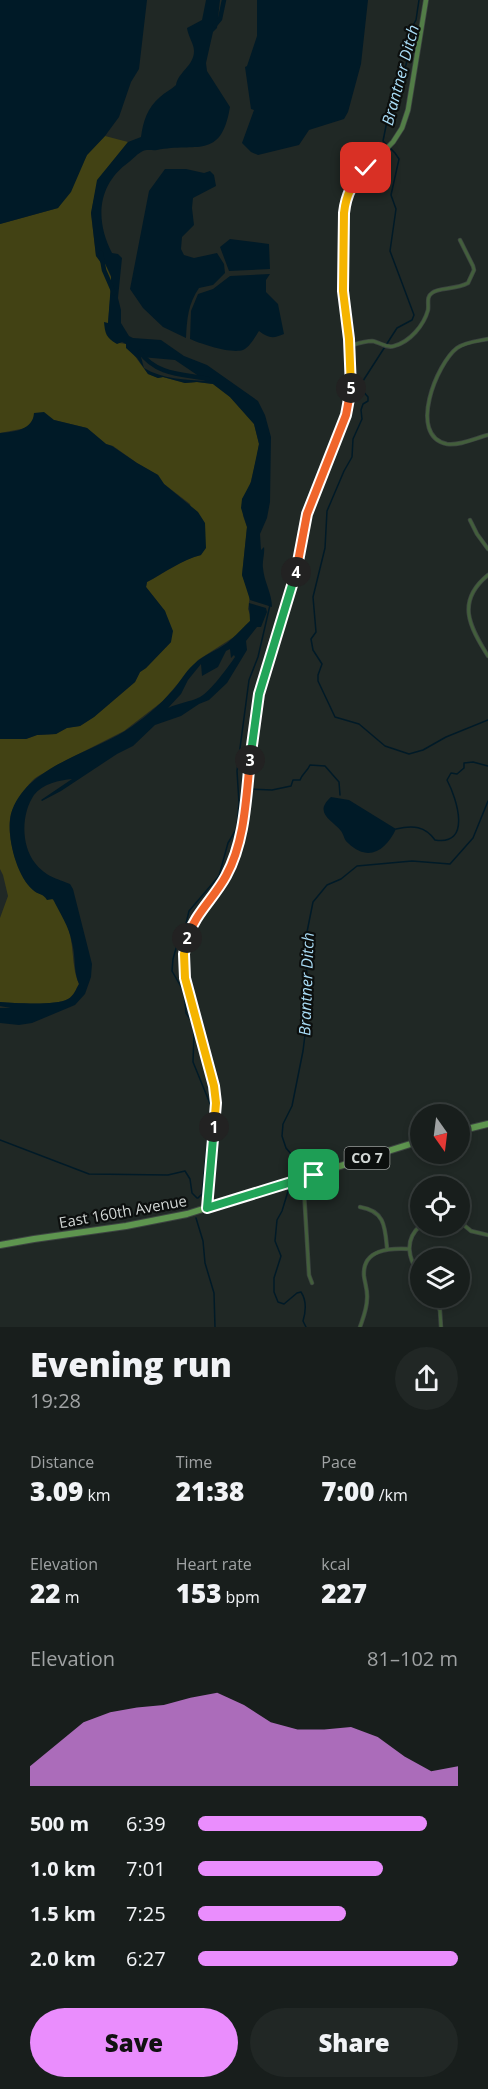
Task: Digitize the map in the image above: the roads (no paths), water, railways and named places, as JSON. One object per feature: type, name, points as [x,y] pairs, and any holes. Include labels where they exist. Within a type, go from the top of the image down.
[{"type":"main road","points":[[470,1128],[488,1124]]},
{"type":"main road","name":"East 160th Avenue","points":[[0,1245],[126,1226],[187,1214],[410,1145]]},
{"type":"street","points":[[207,1206],[216,1098],[185,978],[184,948],[196,918],[226,875],[240,836],[259,694],[299,562],[308,511],[349,403],[351,386],[349,346],[343,291],[345,201],[355,181],[388,148],[402,128],[408,110],[426,0]]},
{"type":"street","points":[[349,346],[370,341],[398,345],[423,324],[429,307],[430,294],[438,290],[461,287],[471,279],[473,266],[460,240]]},
{"type":"street","points":[[488,339],[456,349],[436,378],[428,403],[428,425],[436,439],[444,443],[455,444],[488,435]]},
{"type":"street","points":[[470,520],[488,549]]},
{"type":"street","points":[[488,575],[472,593],[468,611],[472,626],[488,656]]},
{"type":"street","points":[[300,1179],[304,1191],[309,1275],[312,1283]]},
{"type":"street","points":[[360,1208],[374,1211],[383,1221],[387,1248]]},
{"type":"street","points":[[470,1231],[488,1235]]},
{"type":"street","points":[[410,1253],[413,1236]]},
{"type":"street","points":[[360,1327],[367,1300],[364,1277],[370,1257],[387,1248],[409,1249]]},
{"type":"street","points":[[439,1308],[441,1327]]},
{"type":"water","points":[[0,0],[147,0],[139,69],[131,82],[119,117],[87,155],[71,192],[58,208],[0,224]]},
{"type":"water","points":[[206,0],[220,0],[217,28],[213,32],[206,63],[207,71],[230,107],[226,124],[220,135],[205,146],[146,150],[139,153],[110,181],[105,192],[101,216],[112,253],[122,258],[118,298],[121,323],[129,336],[161,340],[184,356],[207,365],[258,401],[265,415],[271,437],[270,502],[267,518],[260,534],[261,550],[264,547],[264,573],[272,607],[250,600],[242,575],[247,527],[241,508],[242,499],[251,482],[259,444],[254,424],[230,397],[213,384],[185,383],[148,374],[137,358],[126,348],[126,344],[122,342],[117,344],[108,337],[104,322],[108,323],[111,276],[103,259],[101,263],[96,256],[91,213],[97,180],[128,142],[141,137],[144,121],[152,106],[176,85],[193,56],[194,48],[187,28],[202,20]],"holes":[[[141,357],[175,360],[206,381],[158,375],[144,368]]]},
{"type":"water","points":[[257,0],[368,0],[361,64],[344,119],[309,130],[299,145],[258,155],[242,143],[254,110],[251,109],[245,67],[257,36]]},
{"type":"water","points":[[165,169],[186,169],[204,173],[210,171],[214,175],[216,186],[193,198],[194,225],[182,237],[181,249],[184,255],[194,258],[217,253],[224,264],[225,273],[213,285],[199,288],[195,294],[189,312],[186,338],[163,327],[143,308],[130,289],[149,191]]},
{"type":"water","points":[[230,239],[269,244],[270,269],[229,271],[220,247]]},
{"type":"water","points":[[270,274],[266,280],[266,292],[278,304],[284,334],[271,337],[259,331],[248,347],[238,351],[216,348],[190,339],[191,311],[198,294],[213,289],[230,276]]},
{"type":"water","points":[[44,412],[54,420],[87,428],[106,444],[158,475],[164,484],[198,512],[205,523],[206,548],[201,555],[180,563],[147,582],[146,587],[165,611],[173,631],[171,642],[140,672],[135,682],[80,726],[67,728],[56,734],[37,735],[26,739],[0,739],[0,433],[22,429],[33,419],[34,413]]},
{"type":"water","points":[[249,603],[266,608],[267,612],[261,627],[257,627],[246,641],[247,650],[227,683],[209,700],[181,716],[155,725],[133,746],[61,791],[41,800],[72,779],[46,785],[34,795],[25,820],[27,847],[30,856],[39,868],[70,884],[73,889],[92,964],[91,977],[85,994],[75,1005],[32,1023],[19,1025],[0,1023],[0,1008],[11,1008],[0,1006],[0,1002],[54,1003],[72,996],[79,984],[71,937],[53,899],[47,900],[33,890],[27,884],[17,865],[11,844],[10,823],[18,798],[43,774],[138,722],[168,696],[193,665],[227,643],[250,621]],"holes":[[[230,649],[231,658],[234,655],[235,657],[214,685],[204,694],[168,708],[181,694],[188,680],[201,664],[202,676],[218,667],[226,651]]]},
{"type":"water","points":[[331,797],[349,800],[396,829],[387,843],[370,853],[356,849],[347,842],[341,831],[324,812],[326,803]]},
{"type":"waterway","points":[[215,25],[220,19],[224,0]]},
{"type":"waterway","name":"Brantner Ditch","points":[[419,0],[416,20],[411,29],[409,54],[400,86],[392,96],[383,141],[399,159],[391,195],[396,209],[390,251],[414,315],[412,320],[397,328],[361,384],[361,389],[368,397],[368,401],[363,404],[361,410],[362,419],[353,439],[352,457],[327,511],[325,548],[313,597],[316,632],[311,639],[313,650],[322,664],[318,681],[335,717],[359,724],[385,746],[409,754],[423,750],[446,737],[488,720]]},
{"type":"waterway","points":[[101,253],[104,270],[114,293]]},
{"type":"waterway","points":[[140,352],[146,360],[162,369],[208,379]]},
{"type":"waterway","points":[[198,1198],[202,1194],[211,1106],[193,1062],[192,1022],[186,1013],[184,992],[172,971],[173,959],[189,911],[219,876],[228,843],[237,828],[239,803],[237,771],[249,680],[258,657],[270,605]]},
{"type":"waterway","points":[[396,829],[408,827],[423,829],[435,840],[447,840],[454,836],[458,829],[459,819],[455,798],[447,780],[451,773],[457,774],[464,768],[464,763],[473,762],[488,766]]},
{"type":"waterway","points":[[250,789],[272,790],[291,786],[293,780],[300,780],[310,765],[325,766],[339,782],[340,795]]},
{"type":"waterway","name":"Brantner Ditch","points":[[292,1176],[297,1161],[286,1148],[282,1136],[283,1124],[292,1106],[303,1051],[309,1002],[306,961],[307,932],[313,902],[327,885],[341,879],[357,866],[412,861],[450,864],[473,838],[488,801]]},
{"type":"waterway","points":[[0,1140],[89,1174],[168,1175],[185,1171],[190,1179],[192,1193],[197,1198]]},
{"type":"waterway","name":"Brantner Ditch","points":[[289,1188],[277,1220],[275,1241],[281,1256],[274,1278],[274,1292],[278,1302],[284,1304],[301,1292],[305,1302],[303,1321],[306,1327]]},
{"type":"waterway","points":[[196,1218],[214,1293],[215,1327]]}]
